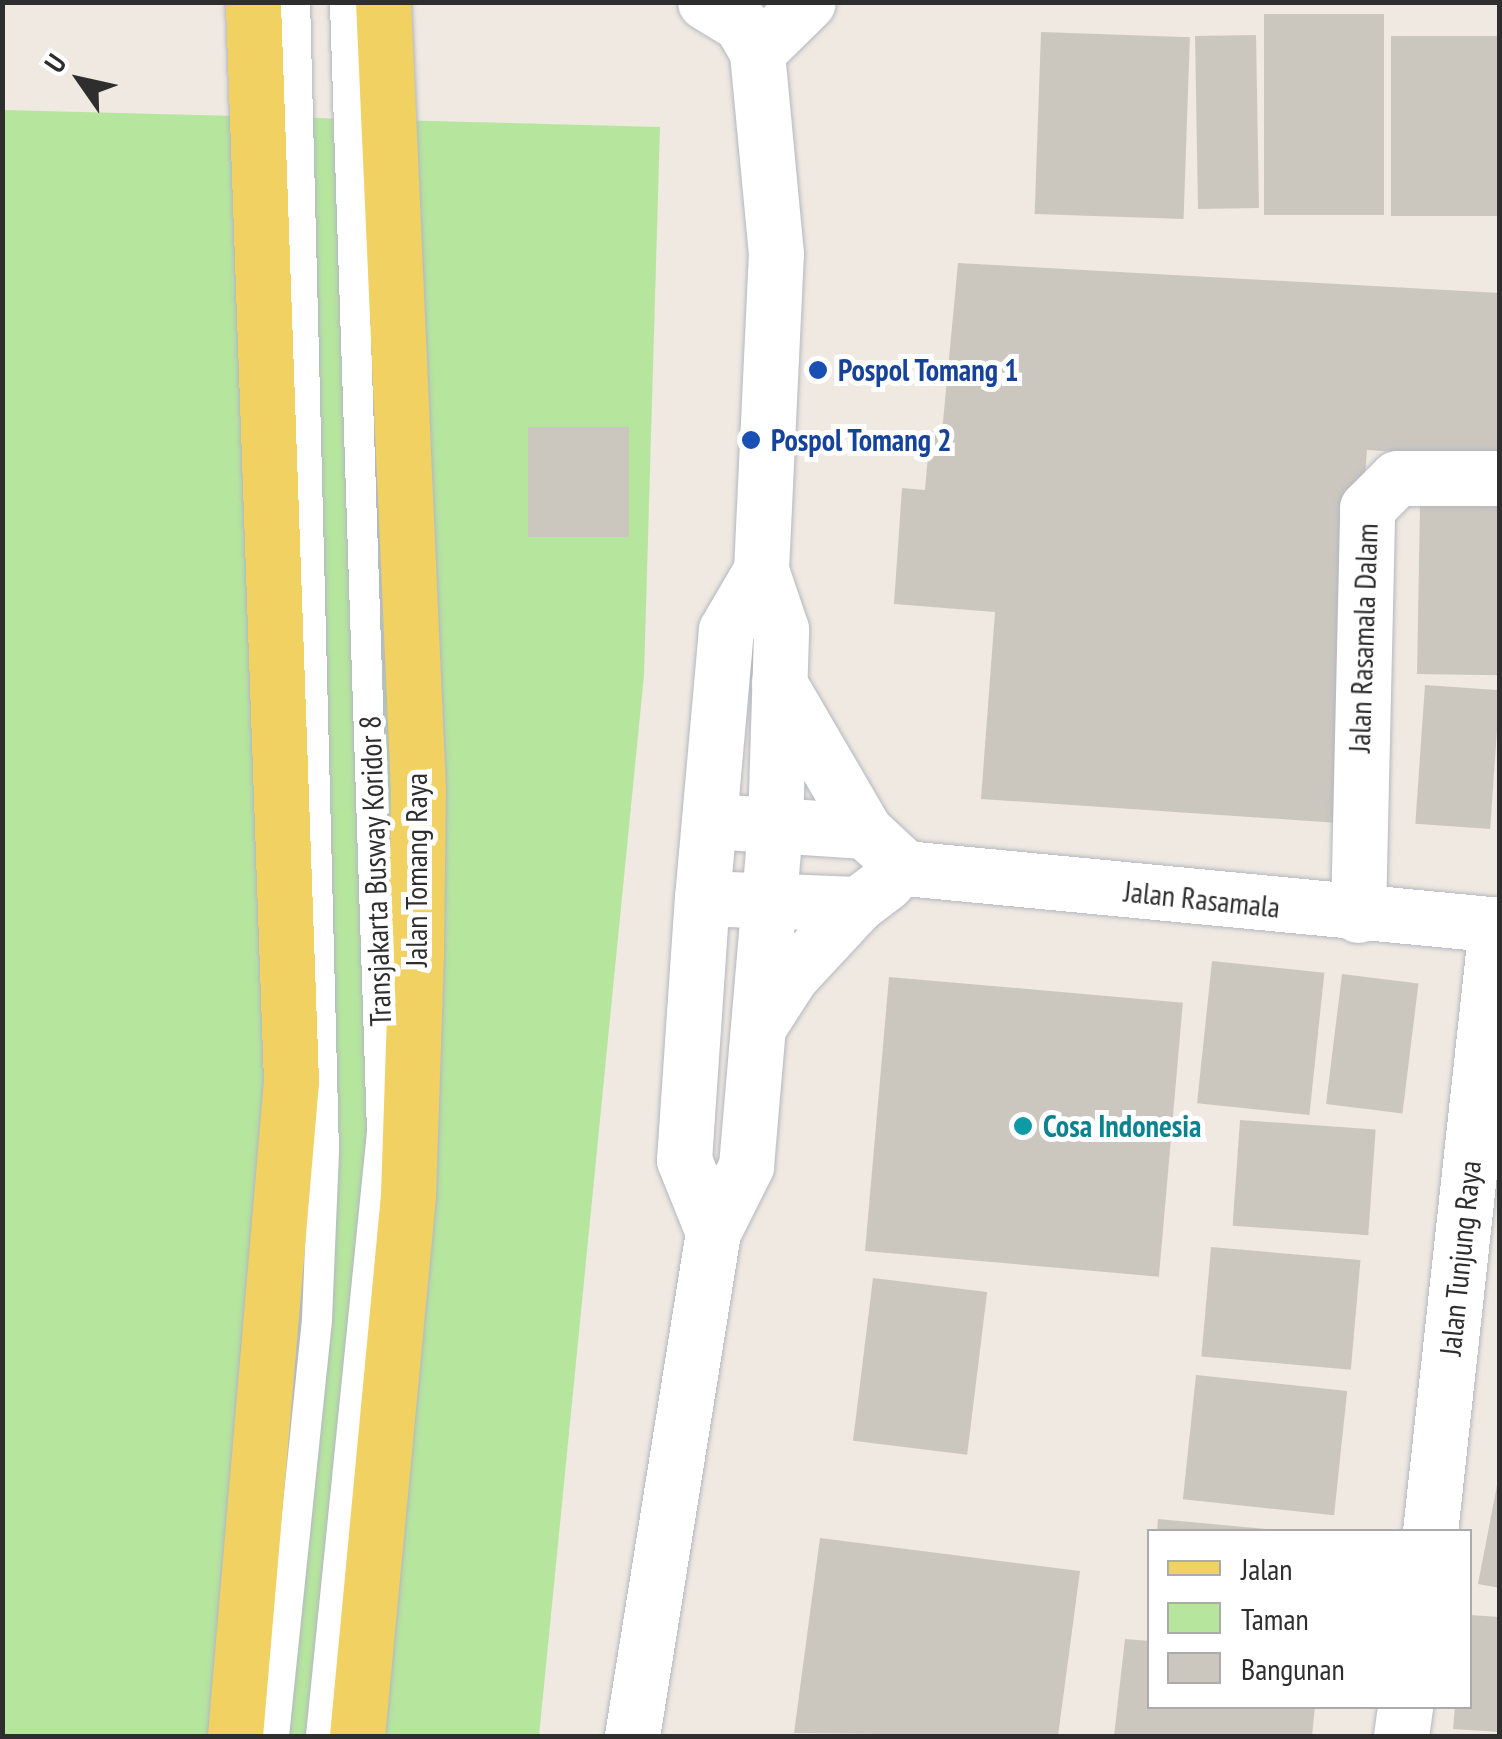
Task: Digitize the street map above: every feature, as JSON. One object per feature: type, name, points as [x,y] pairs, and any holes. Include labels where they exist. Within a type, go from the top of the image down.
[{"type":"main road","points":[[236,1736],[291,1081],[301,791],[253,2]]},
{"type":"main road","name":"Jalan Tomang Raya","points":[[357,1736],[408,1195],[396,788],[383,2]]},
{"type":"street","points":[[632,1736],[713,1232],[746,1166],[762,1021],[767,900],[775,825],[781,630],[761,570],[776,254],[757,52],[742,24],[705,2]]},
{"type":"street","points":[[757,52],[808,2]]},
{"type":"street","name":"Jalan Rasamala Dalam","points":[[1358,915],[1367,508],[1397,478],[1500,478]]},
{"type":"street","points":[[713,1232],[684,1160],[702,898],[726,630],[761,570]]},
{"type":"street","points":[[762,1021],[791,976],[858,904],[905,868],[864,831],[779,683]]},
{"type":"street","points":[[711,820],[864,831]]},
{"type":"street","name":"Jalan Rasamala","points":[[905,868],[1358,915],[1498,925]]},
{"type":"street","points":[[702,898],[858,904]]},
{"type":"street","name":"Jalan Tunjung Raya","points":[[1430,1529],[1498,925]]},
{"type":"street","points":[[1401,1736],[1405,1709]]},
{"type":"lane","name":"Transjakarta Busway Koridor 8","points":[[274,1736],[317,1319],[324,1152],[301,791],[295,2]]},
{"type":"lane","name":"Transjakarta Busway Koridor 8","points":[[321,1736],[382,1132],[396,788],[345,2]]},
{"type":"green space","points":[[3,110],[660,127],[644,675],[539,1736],[3,1736]]},
{"type":"building","points":[[1264,14],[1384,14],[1384,215],[1264,215]]},
{"type":"building","points":[[1041,32],[1190,37],[1184,219],[1035,214]]},
{"type":"building","points":[[1256,35],[1259,208],[1198,209],[1195,36]]},
{"type":"building","points":[[1391,36],[1500,36],[1500,216],[1391,216]]},
{"type":"building","points":[[958,263],[1500,293],[1500,459],[1367,450],[1339,823],[981,799],[995,612],[894,604],[902,488],[925,490],[930,431],[942,432]]},
{"type":"building","points":[[528,427],[629,427],[629,537],[528,537]]},
{"type":"building","points":[[1420,505],[1500,506],[1497,675],[1417,674]]},
{"type":"building","points":[[1425,685],[1500,690],[1490,829],[1415,824]]},
{"type":"building","points":[[1212,961],[1324,973],[1309,1115],[1197,1103]]},
{"type":"building","points":[[1342,974],[1418,983],[1402,1113],[1326,1104]]},
{"type":"building","name":"Cosa Indonesia","points":[[889,977],[1183,1003],[1159,1277],[865,1251]]},
{"type":"building","points":[[1240,1120],[1376,1129],[1368,1235],[1233,1226]]},
{"type":"building","points":[[1211,1247],[1360,1260],[1351,1370],[1201,1357]]},
{"type":"building","points":[[873,1278],[987,1292],[967,1455],[853,1441]]},
{"type":"building","points":[[1196,1375],[1347,1391],[1334,1515],[1183,1499]]},
{"type":"building","points":[[1500,1480],[1500,1588],[1478,1584]]},
{"type":"building","points":[[1158,1519],[1266,1529],[1157,1529]]},
{"type":"building","points":[[820,1538],[1080,1571],[1058,1736],[794,1733]]},
{"type":"building","points":[[1472,1615],[1500,1617],[1500,1732],[1453,1729],[1455,1709],[1472,1709]]},
{"type":"building","points":[[1125,1639],[1147,1641],[1147,1709],[1315,1709],[1312,1736],[1114,1736]]},
{"type":"place","name":"Pospol Tomang 1","points":[[818,370]]},
{"type":"place","name":"Pospol Tomang 2","points":[[751,440]]},
{"type":"place","name":"Cosa Indonesia","points":[[1023,1126]]}]
